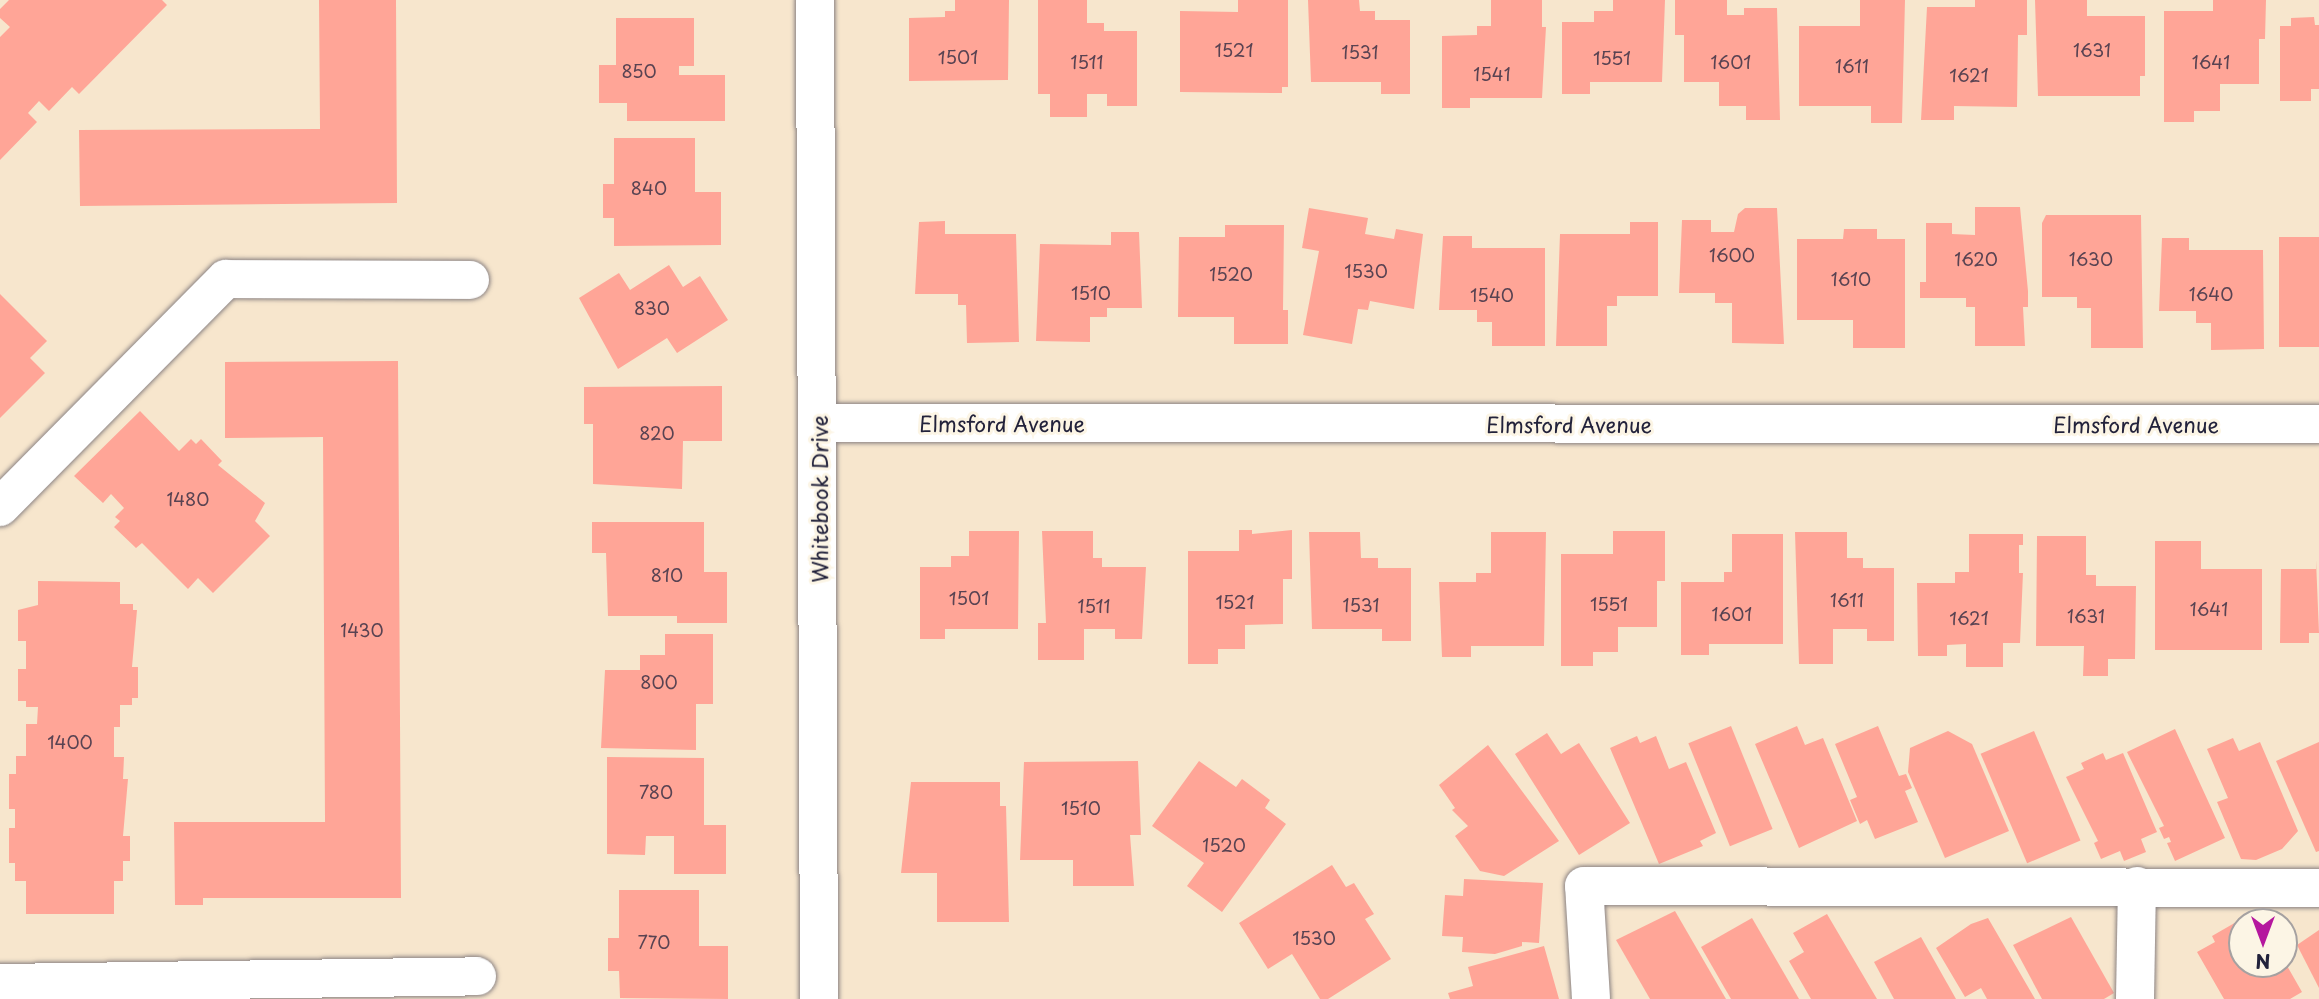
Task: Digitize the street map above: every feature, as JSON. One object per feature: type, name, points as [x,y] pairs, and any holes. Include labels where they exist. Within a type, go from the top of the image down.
[{"type":"street","name":"Whitebook Drive","points":[[815,0],[819,423],[819,999]]},
{"type":"street","points":[[0,507],[226,279],[470,280]]},
{"type":"street","name":"Elmsford Avenue","points":[[819,423],[2319,424]]},
{"type":"street","points":[[1591,999],[1584,886],[2319,888]]},
{"type":"street","points":[[2135,999],[2137,886]]},
{"type":"street","points":[[0,983],[477,976]]},
{"type":"building","points":[[9,0],[162,0],[167,5],[79,94],[72,87],[49,111],[39,101],[28,113],[37,122],[0,160],[0,37],[10,27],[0,18],[0,9]]},
{"type":"building","points":[[319,0],[396,0],[397,203],[80,206],[79,130],[320,129]]},
{"type":"building","points":[[955,0],[1009,0],[1008,80],[909,81],[909,18],[945,17],[945,11],[955,11]]},
{"type":"building","points":[[1038,0],[1087,0],[1087,23],[1104,23],[1104,31],[1137,31],[1137,106],[1107,106],[1107,94],[1087,94],[1087,117],[1050,117],[1050,94],[1038,94]]},
{"type":"building","points":[[1238,0],[1288,0],[1288,87],[1282,87],[1282,93],[1180,92],[1180,11],[1238,12]]},
{"type":"building","points":[[1308,0],[1359,0],[1360,11],[1375,11],[1375,20],[1410,20],[1410,94],[1381,94],[1381,82],[1311,82]]},
{"type":"building","points":[[1491,0],[1542,0],[1542,27],[1546,27],[1542,98],[1470,98],[1470,108],[1442,108],[1442,36],[1477,35],[1477,26],[1491,26]]},
{"type":"building","points":[[1613,0],[1665,0],[1662,82],[1590,82],[1590,94],[1562,94],[1562,22],[1594,22],[1594,11],[1613,11]]},
{"type":"building","points":[[1675,0],[1727,0],[1727,15],[1744,15],[1744,8],[1777,8],[1780,120],[1746,120],[1746,106],[1719,106],[1719,82],[1684,82],[1684,35],[1675,35]]},
{"type":"building","points":[[1860,0],[1905,0],[1902,123],[1871,123],[1871,106],[1799,106],[1799,26],[1860,26]]},
{"type":"building","points":[[1975,0],[2027,0],[2027,35],[2018,35],[2017,107],[1954,106],[1954,120],[1921,120],[1927,7],[1975,7]]},
{"type":"building","points":[[2035,0],[2087,0],[2087,16],[2145,16],[2145,76],[2140,76],[2140,96],[2038,96]]},
{"type":"building","points":[[2213,0],[2266,0],[2265,39],[2259,39],[2259,84],[2220,84],[2220,111],[2194,111],[2194,122],[2164,122],[2164,11],[2213,11]]},
{"type":"building","points":[[2314,17],[2315,25],[2319,25],[2319,89],[2311,89],[2311,101],[2280,101],[2280,26],[2291,26],[2291,18]]},
{"type":"building","points":[[616,18],[694,18],[694,66],[679,66],[679,75],[725,75],[725,121],[627,121],[627,103],[599,103],[599,65],[616,65]]},
{"type":"building","points":[[614,138],[695,138],[695,192],[721,192],[721,245],[614,246],[614,218],[603,218],[603,184],[614,184]]},
{"type":"building","points":[[1975,207],[2020,207],[2028,291],[2028,307],[2023,307],[2025,346],[1975,346],[1975,307],[1966,307],[1966,298],[1920,298],[1920,282],[1926,282],[1926,223],[1952,223],[1952,234],[1975,235]]},
{"type":"building","points":[[1309,208],[1368,218],[1365,234],[1394,239],[1396,229],[1423,234],[1414,309],[1370,301],[1368,310],[1358,309],[1352,344],[1303,335],[1319,251],[1302,248]]},
{"type":"building","points":[[1745,208],[1777,208],[1784,344],[1732,343],[1732,303],[1715,303],[1715,293],[1679,293],[1682,220],[1711,220],[1711,232],[1734,232],[1738,214]]},
{"type":"building","points":[[2046,215],[2141,215],[2143,348],[2091,348],[2091,308],[2077,308],[2077,297],[2042,297],[2042,223]]},
{"type":"building","points":[[945,221],[945,234],[1016,234],[1019,342],[967,343],[966,305],[958,305],[958,294],[915,294],[919,222]]},
{"type":"building","points":[[1630,222],[1658,222],[1658,296],[1617,296],[1617,306],[1607,306],[1607,346],[1556,346],[1560,234],[1630,234]]},
{"type":"building","points":[[1225,225],[1284,225],[1283,310],[1288,310],[1288,344],[1234,344],[1234,317],[1178,317],[1179,237],[1225,237]]},
{"type":"building","points":[[1844,229],[1877,229],[1877,239],[1905,239],[1905,348],[1853,348],[1853,320],[1797,320],[1797,239],[1843,239]]},
{"type":"building","points":[[1111,232],[1139,232],[1142,308],[1107,308],[1107,317],[1090,317],[1090,342],[1036,341],[1040,244],[1111,245]]},
{"type":"building","points":[[1443,236],[1472,236],[1472,248],[1545,248],[1545,346],[1492,346],[1492,322],[1477,322],[1477,310],[1439,310]]},
{"type":"building","points":[[2279,237],[2319,237],[2319,347],[2279,347]]},
{"type":"building","points":[[2162,238],[2189,238],[2189,250],[2263,250],[2264,349],[2211,350],[2211,323],[2196,323],[2196,311],[2159,311]]},
{"type":"building","points":[[669,265],[683,287],[700,276],[728,320],[677,353],[667,338],[618,369],[579,298],[619,273],[630,290]]},
{"type":"building","points":[[0,294],[47,341],[30,358],[45,373],[0,418]]},
{"type":"building","points":[[398,361],[401,898],[203,898],[203,905],[175,905],[174,822],[325,822],[323,437],[225,438],[225,362]]},
{"type":"building","points":[[722,386],[722,441],[683,441],[682,489],[593,484],[593,424],[584,424],[584,387]]},
{"type":"building","points":[[140,411],[179,451],[191,439],[196,444],[201,439],[222,461],[218,465],[265,503],[255,521],[270,536],[213,593],[198,578],[188,589],[142,543],[136,548],[114,527],[120,521],[115,517],[124,508],[111,494],[103,503],[74,476]]},
{"type":"building","points":[[592,522],[704,522],[704,572],[727,572],[727,623],[677,623],[677,616],[608,616],[606,553],[592,553]]},
{"type":"building","points":[[1239,530],[1252,530],[1252,534],[1292,530],[1292,579],[1283,579],[1283,624],[1245,625],[1245,649],[1218,649],[1218,664],[1188,664],[1188,551],[1239,551]]},
{"type":"building","points":[[969,531],[1019,531],[1018,629],[945,629],[945,639],[920,639],[920,567],[951,567],[951,556],[969,556]]},
{"type":"building","points":[[1042,531],[1093,531],[1093,558],[1102,558],[1102,567],[1146,567],[1142,639],[1115,639],[1115,629],[1084,629],[1084,660],[1038,660],[1038,623],[1046,623]]},
{"type":"building","points":[[1613,531],[1665,531],[1665,581],[1657,581],[1657,627],[1618,627],[1618,652],[1593,652],[1593,666],[1561,666],[1561,554],[1613,554]]},
{"type":"building","points":[[1309,532],[1360,532],[1361,558],[1378,558],[1378,568],[1411,568],[1411,641],[1382,641],[1382,629],[1312,629]]},
{"type":"building","points":[[1491,532],[1546,532],[1544,646],[1471,646],[1471,657],[1442,657],[1439,582],[1476,582],[1476,573],[1491,573]]},
{"type":"building","points":[[1795,532],[1847,532],[1847,558],[1863,558],[1863,568],[1894,568],[1894,641],[1867,641],[1867,629],[1833,629],[1833,664],[1799,664]]},
{"type":"building","points":[[1732,534],[1783,534],[1783,644],[1709,644],[1709,655],[1681,655],[1681,582],[1724,582],[1724,572],[1732,572]]},
{"type":"building","points":[[1969,534],[2023,534],[2023,545],[2019,545],[2019,573],[2023,573],[2020,643],[2003,643],[2003,667],[1966,667],[1966,644],[1947,645],[1947,656],[1918,656],[1917,583],[1955,583],[1955,572],[1969,572]]},
{"type":"building","points":[[2037,536],[2086,536],[2086,575],[2096,575],[2096,586],[2136,586],[2135,659],[2108,659],[2108,676],[2083,676],[2084,646],[2036,646]]},
{"type":"building","points":[[2155,541],[2201,541],[2201,569],[2262,569],[2262,650],[2155,650]]},
{"type":"building","points":[[2316,560],[2319,633],[2309,633],[2309,643],[2280,643],[2281,569],[2316,569]]},
{"type":"building","points":[[38,581],[120,582],[120,604],[133,604],[133,610],[137,610],[132,667],[138,667],[138,698],[132,698],[132,705],[120,705],[120,727],[114,727],[114,757],[124,757],[123,779],[128,779],[123,836],[130,836],[130,861],[123,861],[123,881],[114,881],[114,914],[26,914],[26,881],[15,881],[15,863],[9,863],[9,828],[15,828],[15,809],[9,809],[9,774],[16,774],[16,756],[26,756],[26,724],[37,724],[38,707],[26,707],[26,701],[18,701],[18,669],[26,669],[26,641],[18,641],[18,610],[38,605]]},
{"type":"building","points":[[665,634],[713,634],[713,704],[696,704],[696,750],[601,748],[605,670],[640,670],[640,655],[665,655]]},
{"type":"building","points":[[1731,726],[1773,829],[1730,846],[1688,743]]},
{"type":"building","points":[[1797,726],[1805,745],[1823,738],[1857,821],[1799,848],[1755,744]]},
{"type":"building","points":[[1878,726],[1899,776],[1906,774],[1912,788],[1905,791],[1918,822],[1875,839],[1867,820],[1860,824],[1850,800],[1857,797],[1835,744]]},
{"type":"building","points":[[2175,729],[2225,838],[2175,861],[2167,843],[2171,842],[2169,837],[2164,839],[2159,828],[2164,826],[2127,752]]},
{"type":"building","points":[[1948,731],[1972,744],[2009,831],[1945,858],[1908,772],[1910,748]]},
{"type":"building","points":[[2034,731],[2080,841],[2027,863],[1981,754]]},
{"type":"building","points":[[1547,733],[1561,754],[1579,743],[1630,823],[1579,855],[1515,754]]},
{"type":"building","points":[[1637,736],[1640,743],[1656,736],[1669,769],[1686,762],[1716,833],[1700,841],[1703,846],[1659,864],[1610,748]]},
{"type":"building","points":[[2233,738],[2239,751],[2260,742],[2298,831],[2282,849],[2256,860],[2241,859],[2217,802],[2228,798],[2207,749]]},
{"type":"building","points":[[2319,742],[2319,851],[2316,852],[2276,761]]},
{"type":"building","points":[[1488,745],[1559,841],[1504,876],[1480,871],[1455,836],[1468,826],[1452,810],[1455,808],[1439,785]]},
{"type":"building","points":[[2103,753],[2106,760],[2123,753],[2157,832],[2141,839],[2146,852],[2124,861],[2120,851],[2101,859],[2094,843],[2098,841],[2066,777],[2084,769],[2081,763]]},
{"type":"building","points":[[607,757],[704,758],[704,825],[726,825],[726,874],[674,874],[674,836],[646,836],[645,855],[607,854]]},
{"type":"building","points":[[1138,761],[1141,835],[1130,835],[1134,886],[1073,886],[1073,860],[1020,860],[1024,762]]},
{"type":"building","points":[[1199,761],[1236,787],[1242,779],[1270,800],[1265,808],[1286,824],[1222,912],[1187,886],[1204,863],[1152,826]]},
{"type":"building","points":[[911,782],[1000,782],[1000,806],[1006,806],[1009,922],[937,922],[937,873],[901,873]]},
{"type":"building","points":[[1332,865],[1346,887],[1354,883],[1374,914],[1365,919],[1391,959],[1328,999],[1320,999],[1292,954],[1268,969],[1239,923]]},
{"type":"building","points":[[1464,879],[1543,883],[1539,943],[1522,942],[1522,946],[1495,954],[1462,952],[1463,937],[1442,936],[1445,895],[1463,896]]},
{"type":"building","points":[[619,890],[699,890],[699,946],[728,946],[728,999],[620,998],[619,971],[608,971],[608,938],[619,938]]},
{"type":"building","points":[[1675,911],[1726,999],[1650,999],[1616,940]]},
{"type":"building","points":[[1827,914],[1877,999],[1811,999],[1789,961],[1804,952],[1793,933]]},
{"type":"building","points":[[2071,917],[2114,993],[2104,999],[2042,999],[2013,945]]},
{"type":"building","points":[[1752,918],[1799,999],[1731,999],[1701,947]]},
{"type":"building","points":[[1988,918],[2035,999],[1987,999],[1981,988],[1965,997],[1936,948],[1971,924]]},
{"type":"building","points":[[2228,927],[2228,978],[2294,978],[2302,992],[2290,999],[2224,999],[2197,952],[2215,942],[2212,936]]},
{"type":"building","points":[[2319,930],[2319,988],[2298,947]]},
{"type":"building","points":[[1921,937],[1956,999],[1894,999],[1874,962]]},
{"type":"building","points":[[1544,946],[1559,999],[1450,999],[1448,993],[1473,986],[1468,967]]}]
